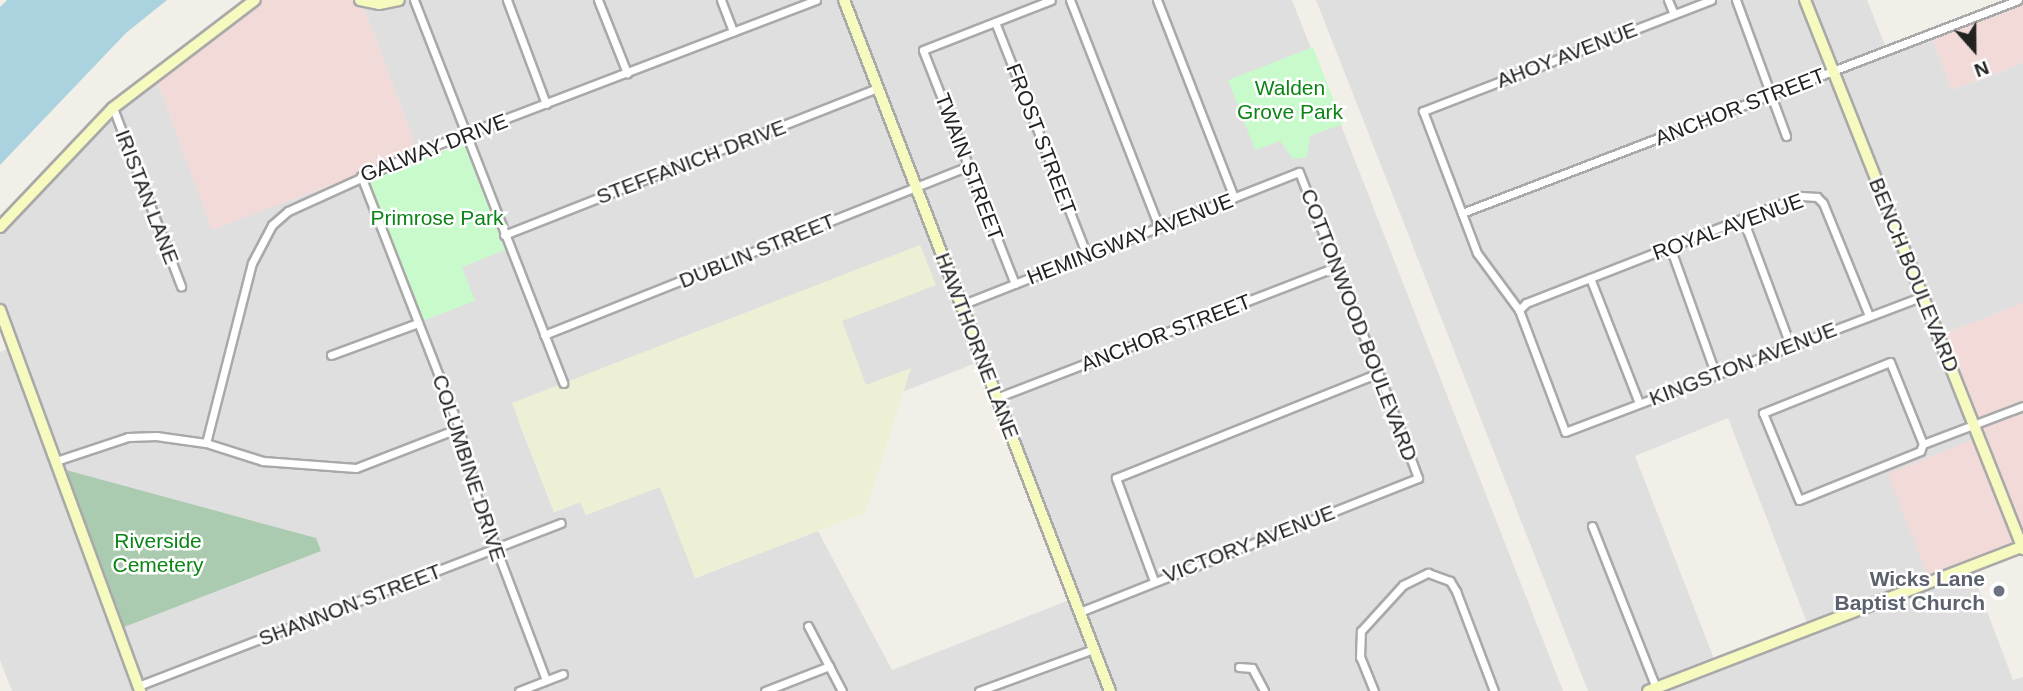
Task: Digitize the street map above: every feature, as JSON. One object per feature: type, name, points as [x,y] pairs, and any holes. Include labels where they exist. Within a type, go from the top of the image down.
[{"type":"street","points":[[0,227],[113,108],[256,0]]},
{"type":"street","points":[[360,0],[379,4],[399,0]]},
{"type":"street","points":[[414,0],[464,136],[563,383]]},
{"type":"street","points":[[507,0],[546,104]]},
{"type":"street","points":[[598,0],[627,73]]},
{"type":"street","points":[[721,0],[733,32]]},
{"type":"street","name":"GALWAY DRIVE","points":[[206,443],[241,295],[262,240],[288,211],[361,176],[816,0]]},
{"type":"street","name":"HAWTHORNE LANE","points":[[845,0],[1110,691]]},
{"type":"street","points":[[995,22],[1051,0]]},
{"type":"street","points":[[1070,0],[1159,228]]},
{"type":"street","points":[[1157,0],[1234,198]]},
{"type":"street","points":[[1668,0],[1674,14]]},
{"type":"street","name":"AHOY AVENUE","points":[[1462,213],[1423,111],[1711,0]]},
{"type":"street","points":[[1736,0],[1786,136]]},
{"type":"street","name":"BENCH BOULEVARD","points":[[1805,0],[1921,297],[2023,547]]},
{"type":"street","name":"ANCHOR STREET","points":[[1462,213],[2018,0]]},
{"type":"street","name":"TWAIN STREET","points":[[995,22],[923,50],[1015,284]]},
{"type":"street","name":"FROST STREET","points":[[995,22],[1087,256]]},
{"type":"street","name":"STEFFANICH DRIVE","points":[[504,235],[878,88]]},
{"type":"street","name":"IRISTAN LANE","points":[[113,108],[181,286]]},
{"type":"street","name":"DUBLIN STREET","points":[[544,335],[969,166]]},
{"type":"street","name":"HEMINGWAY AVENUE","points":[[961,305],[1299,172]]},
{"type":"street","name":"COTTONWOOD BOULEVARD","points":[[1299,172],[1418,478]]},
{"type":"street","name":"COLUMBINE DRIVE","points":[[361,176],[459,428],[495,550],[546,680]]},
{"type":"street","name":"ROYAL AVENUE","points":[[1519,310],[1526,303],[1801,196],[1817,197],[1869,316]]},
{"type":"street","points":[[1462,213],[1477,253],[1519,310]]},
{"type":"street","points":[[1743,219],[1790,345]]},
{"type":"street","points":[[1670,247],[1715,373]]},
{"type":"street","name":"ANCHOR STREET","points":[[996,398],[1336,267]]},
{"type":"street","points":[[1590,278],[1639,403]]},
{"type":"street","name":"KINGSTON AVENUE","points":[[1519,310],[1565,432],[1921,297]]},
{"type":"street","points":[[0,310],[139,688]]},
{"type":"street","points":[[331,355],[418,323]]},
{"type":"street","points":[[1923,444],[1890,362],[1763,413],[1798,500],[1920,451],[1923,444],[2023,406]]},
{"type":"street","points":[[1154,581],[1116,478],[1378,373]]},
{"type":"street","points":[[56,461],[128,438],[206,443],[263,461],[356,468],[459,428]]},
{"type":"street","name":"VICTORY AVENUE","points":[[1080,612],[1418,478]]},
{"type":"street","name":"SHANNON STREET","points":[[139,688],[561,523]]},
{"type":"street","points":[[1592,526],[1652,689],[2023,547]]},
{"type":"street","points":[[1374,691],[1360,657],[1361,631],[1403,585],[1428,573],[1450,581],[1456,591],[1494,691]]},
{"type":"street","points":[[808,626],[842,691]]},
{"type":"street","points":[[979,691],[1094,649]]},
{"type":"street","points":[[765,691],[829,666]]},
{"type":"street","points":[[1239,667],[1252,668],[1264,691]]},
{"type":"street","points":[[519,691],[563,674]]},
{"type":"shaded area","points":[[242,0],[361,0],[418,152],[212,230],[155,75]]},
{"type":"shaded area","points":[[361,0],[1292,0],[1563,691],[12,691],[0,660],[0,352],[13,347],[0,310],[0,227],[79,140],[155,75],[212,229],[364,173],[461,266],[508,248],[464,136],[418,152]],"holes":[[[981,361],[1074,598],[892,670],[818,531],[696,578],[660,486],[586,515],[581,502],[554,512],[518,420],[864,407]]]},
{"type":"shaded area","points":[[1316,0],[1867,0],[1887,50],[1931,34],[1952,90],[2023,63],[2023,303],[1938,336],[1980,437],[1970,566],[2013,680],[2023,677],[2023,691],[1588,691]],"holes":[[[1728,418],[1809,628],[1716,664],[1635,456]]]},
{"type":"shaded area","points":[[2023,0],[2023,63],[1952,90],[1931,34]]},
{"type":"shaded area","points":[[2023,303],[2023,549],[1930,582],[1888,474],[1979,437],[1938,336]]},
{"type":"green space","name":"Walden Grove Park","points":[[1313,47],[1343,124],[1310,136],[1307,157],[1293,159],[1280,141],[1255,150],[1228,80]]},
{"type":"green space","name":"Primrose Park","points":[[464,144],[505,250],[462,267],[475,301],[422,321],[365,178]]},
{"type":"green space","points":[[920,245],[936,285],[842,321],[866,385],[911,368],[865,513],[695,578],[660,487],[586,515],[580,502],[554,512],[512,403]]},
{"type":"green space","name":"Riverside Cemetery","points":[[66,470],[316,538],[321,551],[124,627]]},
{"type":"water","points":[[7,0],[167,0],[126,33],[0,165],[0,7]]},
{"type":"place","name":"Wicks Lane Baptist Church","points":[[1999,591]]}]
